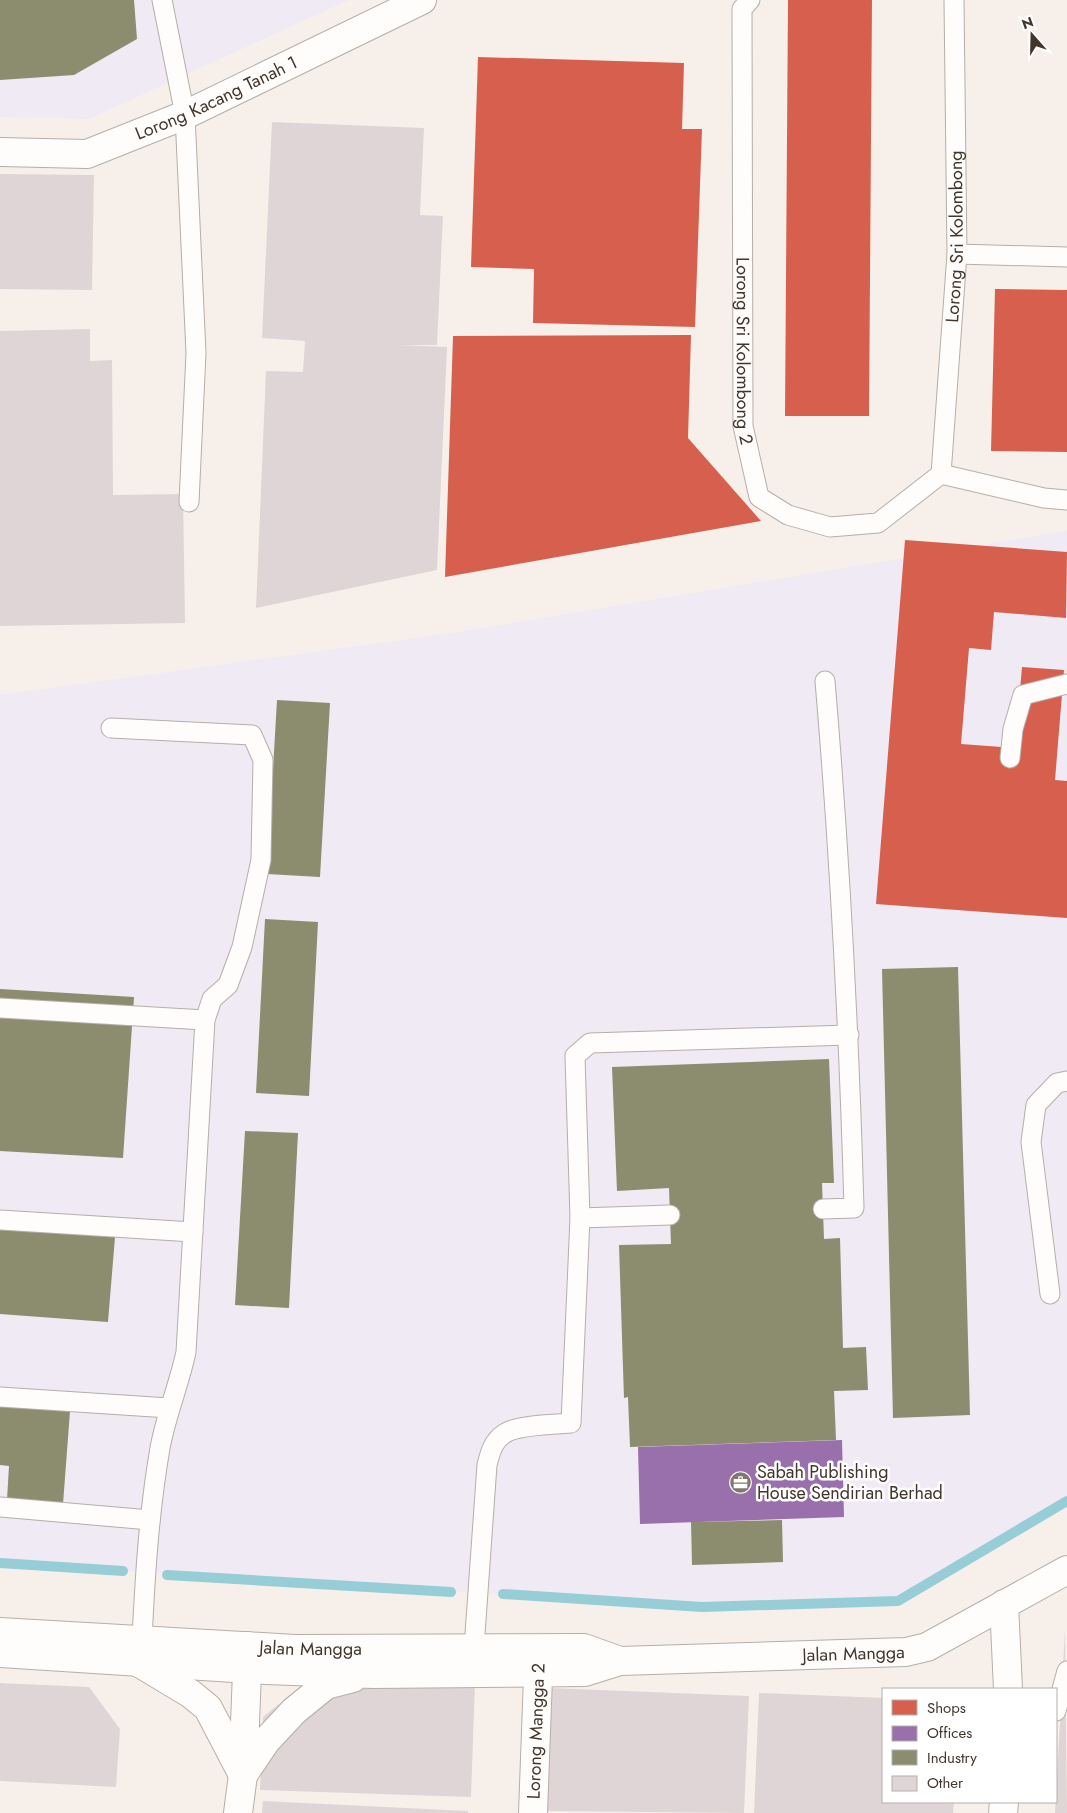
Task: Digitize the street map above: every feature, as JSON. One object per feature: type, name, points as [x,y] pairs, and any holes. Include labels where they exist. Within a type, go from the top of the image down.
[{"type":"street","name":"Lorong Kacang Tanah 1","points":[[0,152],[87,154],[185,115],[422,0]]},
{"type":"street","name":"Jalan Mangga","points":[[248,1657],[295,1649],[474,1648],[538,1660],[585,1672],[620,1661],[906,1652],[927,1647],[1067,1570]]},
{"type":"street","points":[[1004,1604],[1008,1688]]},
{"type":"street","name":"Jalan Mangga","points":[[0,1632],[140,1651]]},
{"type":"street","name":"Jalan Mangga","points":[[0,1653],[140,1651],[248,1657],[369,1674],[538,1660]]},
{"type":"street","points":[[140,1651],[208,1708],[243,1775]]},
{"type":"street","points":[[238,1813],[243,1775],[248,1657]]},
{"type":"street","name":"Lorong Mangga 2","points":[[533,1813],[538,1660]]},
{"type":"street","points":[[243,1775],[266,1741],[300,1706],[326,1685],[369,1674]]},
{"type":"lane","points":[[162,0],[185,115],[196,353],[189,502]]},
{"type":"lane","name":"Lorong Sri Kolombong 2","points":[[750,0],[742,9],[743,426],[759,497],[788,515],[830,527],[878,523],[941,474]]},
{"type":"lane","name":"Lorong Sri Kolombong","points":[[941,474],[957,254],[954,0]]},
{"type":"lane","points":[[957,254],[1067,257]]},
{"type":"lane","points":[[941,474],[1044,498],[1067,500]]},
{"type":"lane","points":[[823,1209],[854,1208],[849,1035],[834,791],[825,681]]},
{"type":"lane","points":[[1010,758],[1013,729],[1023,695],[1067,684]]},
{"type":"lane","points":[[111,728],[252,736],[263,760],[261,860],[242,947],[228,985],[212,999],[205,1020],[186,1352],[180,1384],[169,1408],[160,1447],[146,1552],[140,1651]]},
{"type":"lane","points":[[0,1008],[205,1020]]},
{"type":"lane","points":[[474,1648],[486,1465],[491,1448],[504,1433],[538,1425],[571,1423],[580,1218],[575,1056],[590,1043],[849,1035]]},
{"type":"lane","points":[[1050,1294],[1031,1142],[1036,1105],[1057,1083],[1067,1081]]},
{"type":"lane","points":[[580,1218],[670,1214]]},
{"type":"lane","points":[[0,1220],[193,1232]]},
{"type":"lane","points":[[0,1397],[169,1408]]},
{"type":"lane","points":[[0,1507],[150,1520]]},
{"type":"lane","points":[[1057,1707],[1067,1671]]},
{"type":"shaded area","points":[[0,0],[349,0],[89,119],[0,117]]},
{"type":"shaded area","points":[[1067,531],[1067,1501],[898,1601],[702,1607],[0,1563],[0,695],[453,633]]},
{"type":"building: Shops","points":[[788,0],[872,0],[869,416],[785,416]]},
{"type":"building: Shops","points":[[478,57],[684,63],[682,129],[702,129],[695,327],[533,323],[534,269],[471,267]]},
{"type":"building: Shops","points":[[995,289],[1067,290],[1067,452],[991,451]]},
{"type":"building: Shops","points":[[691,335],[688,438],[761,521],[445,577],[453,336]]},
{"type":"building: Shops","points":[[905,540],[1067,552],[1066,618],[994,612],[991,650],[969,648],[961,744],[1015,748],[1022,667],[1064,670],[1055,780],[1067,781],[1067,918],[876,904]]},
{"type":"building: Offices","name":"Sabah Publishing House Sendirian Berhad","points":[[842,1440],[844,1517],[640,1524],[638,1447]]},
{"type":"building: Industry","points":[[0,0],[134,0],[137,39],[74,75],[0,80]]},
{"type":"building: Industry","points":[[277,700],[330,703],[320,877],[267,874]]},
{"type":"building: Industry","points":[[265,919],[318,922],[309,1096],[256,1093]]},
{"type":"building: Industry","points":[[958,967],[970,1415],[893,1418],[882,969]]},
{"type":"building: Industry","points":[[0,989],[134,997],[123,1158],[0,1151]]},
{"type":"building: Industry","points":[[829,1059],[834,1183],[822,1183],[824,1239],[840,1238],[843,1348],[866,1347],[868,1390],[834,1391],[836,1440],[630,1447],[628,1397],[624,1398],[619,1245],[671,1244],[669,1188],[617,1191],[612,1067]]},
{"type":"building: Industry","points":[[245,1131],[298,1133],[289,1308],[235,1305]]},
{"type":"building: Industry","points":[[0,1216],[116,1225],[108,1322],[0,1314]]},
{"type":"building: Industry","points":[[0,1393],[71,1398],[63,1504],[7,1500],[9,1466],[0,1465]]},
{"type":"building: Industry","points":[[782,1520],[783,1562],[692,1565],[691,1522]]},
{"type":"building: Other","points":[[272,122],[424,128],[420,215],[443,216],[437,345],[400,345],[447,347],[437,570],[256,608],[266,371],[303,372],[305,341],[262,338]]},
{"type":"building: Other","points":[[0,174],[94,175],[92,290],[0,289]]},
{"type":"building: Other","points":[[90,329],[90,361],[112,360],[113,495],[183,494],[185,623],[0,626],[0,331]]},
{"type":"building: Other","points":[[1065,1630],[1067,1813],[1055,1813]]},
{"type":"building: Other","points":[[311,1678],[475,1683],[471,1797],[260,1790],[263,1717]]},
{"type":"building: Other","points":[[0,1683],[89,1687],[120,1729],[116,1787],[0,1781]]},
{"type":"building: Other","points":[[550,1688],[749,1696],[744,1813],[545,1811]]},
{"type":"building: Other","points":[[759,1693],[882,1698],[882,1803],[954,1803],[953,1813],[754,1813]]},
{"type":"building: Other","points":[[263,1801],[468,1811],[468,1813],[262,1813]]},
{"type":"waterway","points":[[503,1594],[702,1607],[898,1601],[1067,1501]]},
{"type":"waterway","points":[[0,1563],[123,1571]]},
{"type":"waterway","points":[[167,1575],[451,1592]]},
{"type":"place","name":"Sabah Publishing House Sendirian Berhad","points":[[741,1482]]}]
